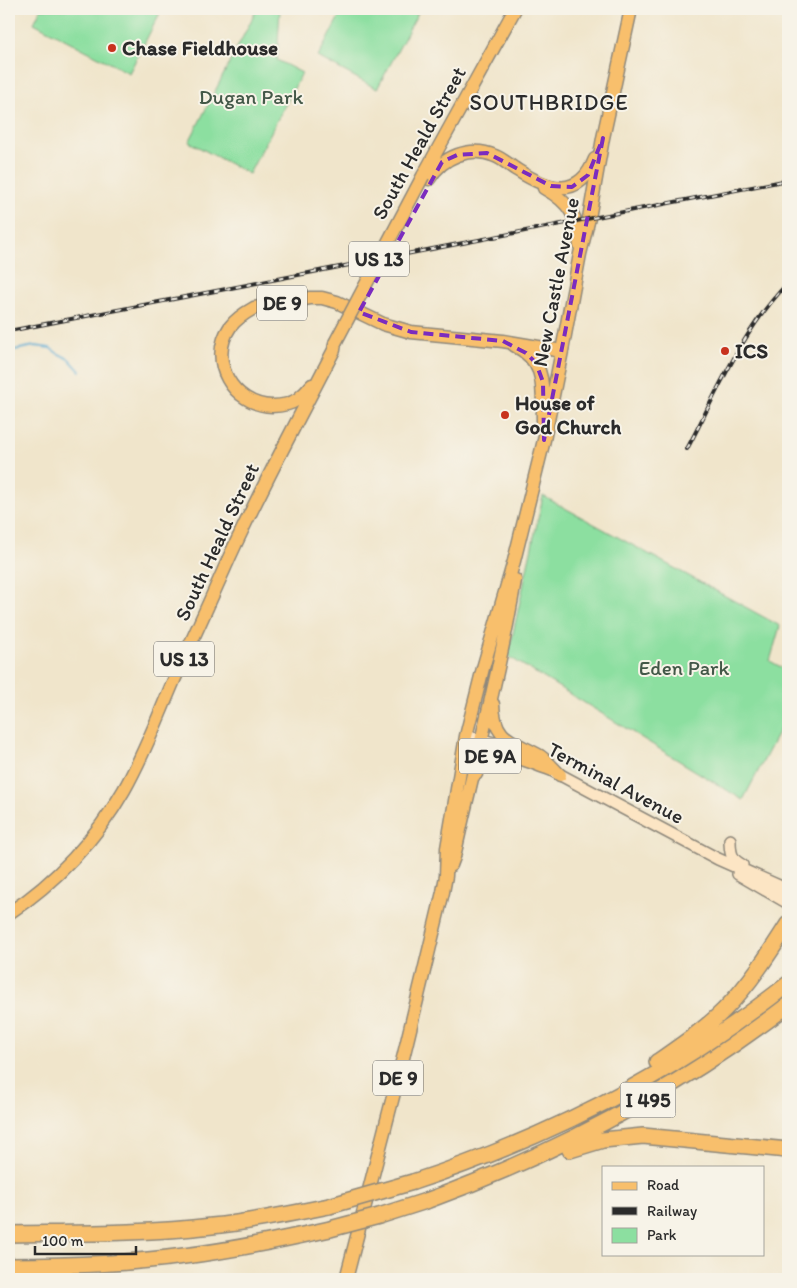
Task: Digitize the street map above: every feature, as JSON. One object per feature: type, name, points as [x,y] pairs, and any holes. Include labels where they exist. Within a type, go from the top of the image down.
[{"type":"highway","points":[[550,1130],[651,1067],[697,1034],[724,1011],[750,981],[788,924]]},
{"type":"highway","name":"I 495","points":[[9,1234],[115,1233],[187,1228],[260,1219],[329,1206],[413,1182],[460,1166],[550,1130],[607,1101],[660,1071],[731,1026],[788,984]]},
{"type":"highway","name":"I 495","points":[[9,1266],[85,1265],[208,1253],[258,1245],[330,1229],[426,1201],[495,1174],[584,1134],[650,1098],[706,1064],[788,1005]]},
{"type":"highway","points":[[495,1174],[546,1160],[582,1145],[620,1137],[663,1137],[788,1150]]},
{"type":"highway","points":[[9,1274],[38,1273],[85,1265]]},
{"type":"main road","name":"South Heald Street","points":[[9,913],[52,880],[103,823],[124,790],[150,737],[240,534],[321,376],[515,9]]},
{"type":"main road","name":"New Castle Avenue","points":[[446,876],[447,848],[466,736],[482,668],[514,561],[544,440],[580,254],[589,218],[603,138],[631,9]]},
{"type":"main road","name":"US 13","points":[[519,172],[551,186],[572,187],[584,180],[588,175],[603,138]]},
{"type":"main road","name":"South Heald Street","points":[[426,178],[442,162],[457,155],[480,152],[496,156],[519,172]]},
{"type":"main road","points":[[519,172],[566,203],[576,221],[580,254]]},
{"type":"main road","name":"DE 9","points":[[321,376],[298,399],[292,402],[275,406],[255,403],[238,392],[225,375],[222,345],[238,319],[254,308],[316,298],[337,302],[383,324],[411,332],[502,341],[514,345],[526,353],[539,369],[543,390],[544,440]]},
{"type":"main road","points":[[502,341],[562,351]]},
{"type":"main road","name":"New Castle Avenue","points":[[346,1279],[418,1000],[446,876],[454,857],[480,738],[492,695],[509,616],[515,579],[514,561]]},
{"type":"main road","points":[[492,695],[495,723],[502,735],[542,758],[555,772]]},
{"type":"main road","name":"Terminal Avenue","points":[[466,736],[480,738],[506,748],[718,859],[788,890]]},
{"type":"main road","name":"DE 9A","points":[[464,810],[478,767],[488,758],[502,755],[555,772]]},
{"type":"main road","points":[[730,840],[730,851],[737,863],[767,877],[777,884]]},
{"type":"main road","name":"Terminal Avenue","points":[[718,859],[730,869],[788,903]]},
{"type":"highlighted area","points":[[603,138],[544,440],[543,382],[536,363],[526,353],[503,341],[411,332],[359,312],[442,162],[457,155],[487,153],[551,186],[572,187],[588,175]]},
{"type":"green space","name":"Chase Fieldhouse","points":[[41,9],[162,9],[129,73],[34,23]]},
{"type":"green space","name":"Dugan Park","points":[[257,9],[280,9],[277,60],[302,73],[249,174],[189,142]]},
{"type":"green space","points":[[343,9],[420,9],[377,89],[318,57]]},
{"type":"green space","name":"Eden Park","points":[[543,496],[780,626],[770,661],[788,671],[788,714],[743,800],[508,656]]},
{"type":"waterway","points":[[9,351],[35,346],[50,348],[69,359],[80,371]]},
{"type":"railway","points":[[9,331],[788,180]]},
{"type":"railway","points":[[687,449],[744,341],[757,320],[788,283]]},
{"type":"place","name":"Chase Fieldhouse","points":[[112,48]]},
{"type":"place","name":"ICS","points":[[725,351]]},
{"type":"place","name":"House of God Church","points":[[505,415]]},
{"type":"district","name":"SOUTHBRIDGE","points":[[549,102]]}]
